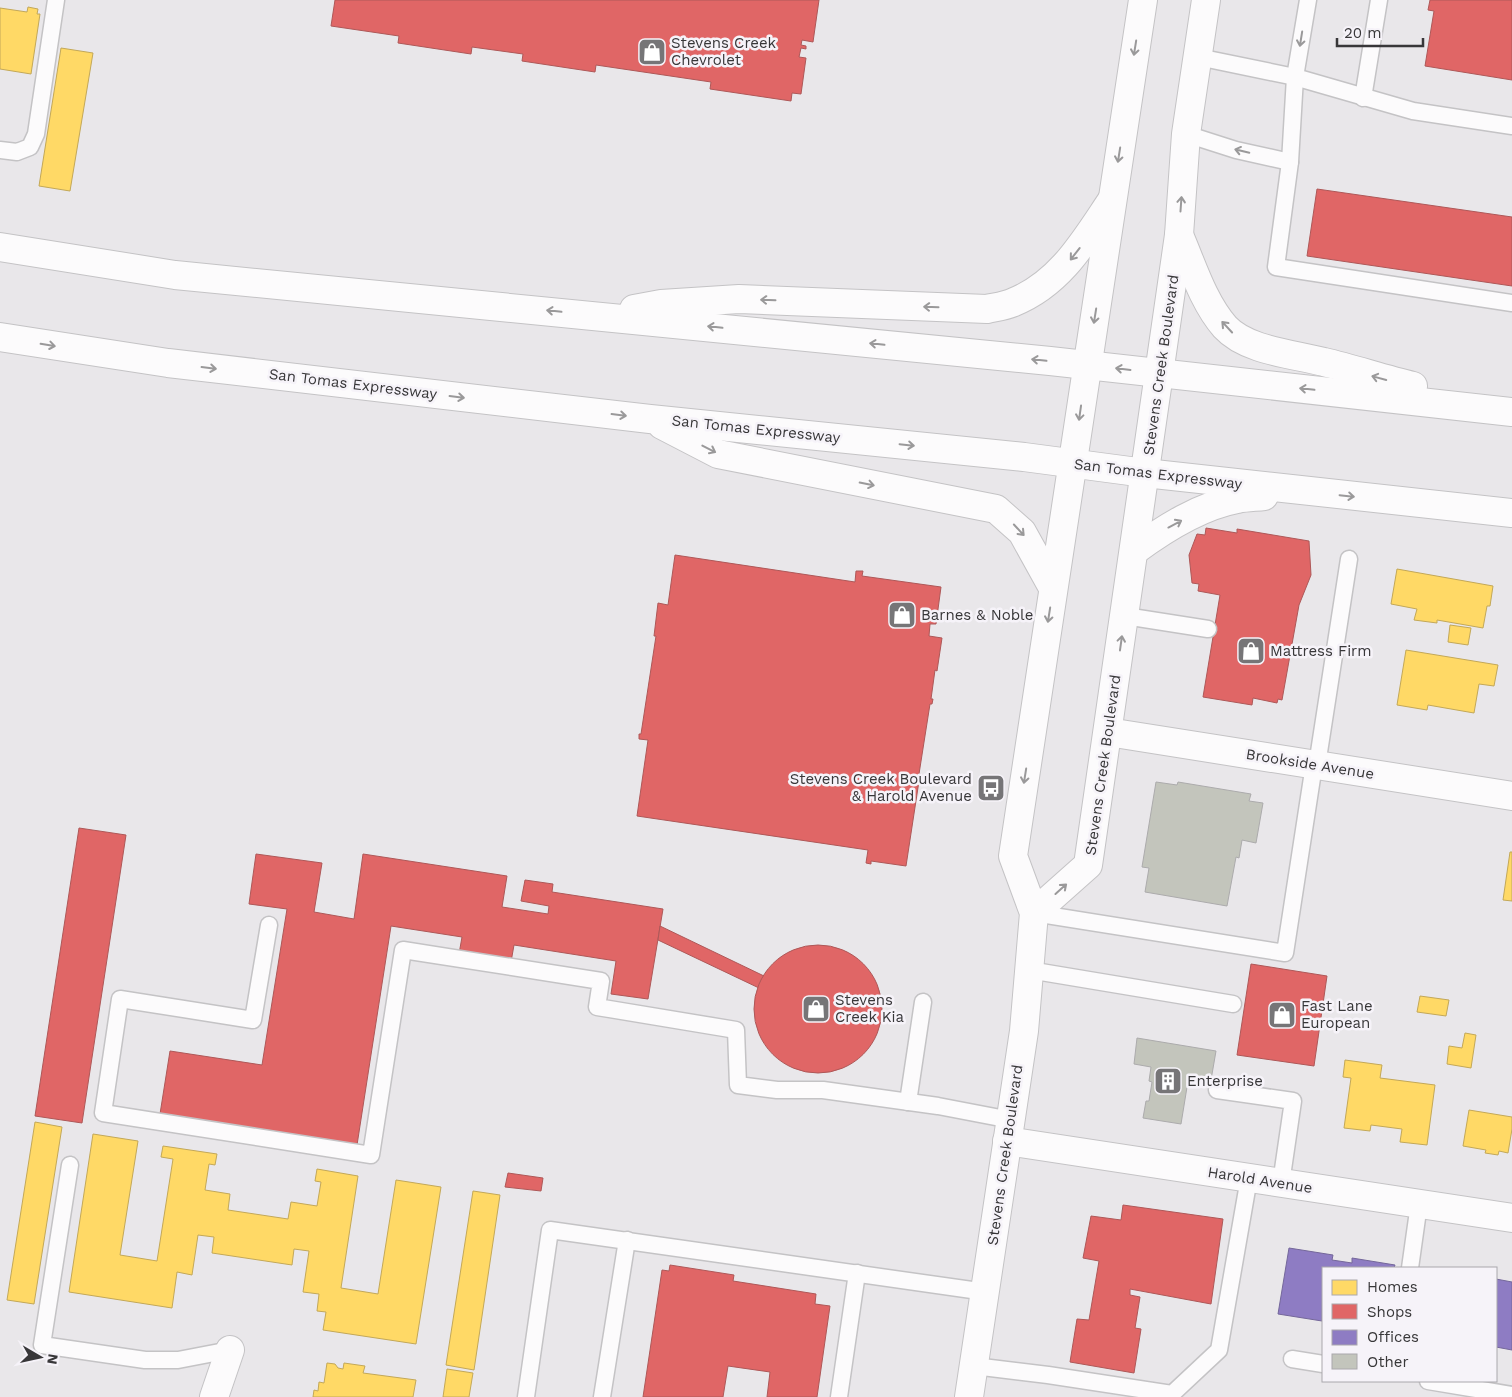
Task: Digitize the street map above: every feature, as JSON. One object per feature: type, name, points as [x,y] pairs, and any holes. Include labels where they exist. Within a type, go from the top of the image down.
[{"type":"main road","name":"Stevens Creek Boulevard","points":[[969,1397],[1024,1030],[1034,913],[1014,856],[1143,0]]},
{"type":"main road","name":"Stevens Creek Boulevard","points":[[1034,913],[1088,865],[1179,235],[1186,134],[1206,0]]},
{"type":"main road","points":[[600,316],[661,304],[739,299],[988,310],[1014,302],[1043,286],[1060,272],[1076,253],[1112,200]]},
{"type":"main road","points":[[1179,235],[1205,294],[1225,327],[1237,337],[1265,349],[1324,362],[1381,379],[1512,407]]},
{"type":"main road","points":[[0,247],[175,274],[1087,365],[1512,412]]},
{"type":"main road","name":"San Tomas Expressway","points":[[0,337],[168,363],[650,419],[847,438],[1512,513]]},
{"type":"main road","points":[[650,419],[718,454],[996,509],[1022,532],[1053,588]]},
{"type":"main road","points":[[1134,551],[1158,534],[1199,511],[1237,499],[1305,491]]},
{"type":"main road","name":"Brookside Avenue","points":[[1108,732],[1512,796]]},
{"type":"main road","name":"Harold Avenue","points":[[1009,1130],[1249,1178],[1512,1218]]},
{"type":"main road","points":[[214,1397],[230,1350]]},
{"type":"lane","points":[[0,150],[17,152],[30,147],[36,134],[56,0]]},
{"type":"lane","points":[[1308,0],[1295,77],[1290,162],[1276,267],[1512,303]]},
{"type":"lane","points":[[1363,98],[1379,0]]},
{"type":"lane","points":[[1198,57],[1295,77],[1413,111],[1512,126]]},
{"type":"lane","points":[[1186,134],[1236,150],[1290,162]]},
{"type":"lane","points":[[1034,913],[1284,953],[1349,560]]},
{"type":"lane","points":[[1125,616],[1208,629]]},
{"type":"lane","points":[[269,925],[253,1020],[120,999],[103,1113],[371,1155],[403,950],[601,982],[597,1008],[736,1030],[738,1085],[776,1090],[823,1090],[908,1102],[1009,1130]]},
{"type":"lane","points":[[1029,970],[1233,1004]]},
{"type":"lane","points":[[908,1102],[923,1002]]},
{"type":"lane","points":[[1217,1090],[1293,1101],[1281,1183]]},
{"type":"lane","points":[[70,1165],[42,1344],[146,1360],[178,1360],[230,1350]]},
{"type":"lane","points":[[974,1366],[1172,1394],[1219,1350],[1249,1178]]},
{"type":"lane","points":[[1410,1267],[1419,1204]]},
{"type":"lane","points":[[526,1397],[550,1230],[986,1292]]},
{"type":"lane","points":[[602,1397],[627,1240]]},
{"type":"lane","points":[[839,1397],[857,1273]]},
{"type":"lane","points":[[1292,1359],[1322,1364]]},
{"type":"lane","points":[[1434,1382],[1512,1395]]},
{"type":"building: Homes","points":[[28,7],[38,9],[37,14],[40,14],[31,74],[0,69],[0,8],[27,12]]},
{"type":"building: Homes","points":[[61,48],[93,53],[70,191],[39,186]]},
{"type":"building: Homes","points":[[1397,569],[1493,586],[1490,606],[1487,606],[1483,628],[1437,620],[1437,623],[1414,620],[1417,609],[1391,604]]},
{"type":"building: Homes","points":[[1450,625],[1471,628],[1468,645],[1448,642]]},
{"type":"building: Homes","points":[[1406,650],[1498,665],[1494,686],[1479,684],[1474,713],[1428,705],[1427,710],[1397,705]]},
{"type":"building: Homes","points":[[1510,852],[1512,852],[1512,901],[1503,900]]},
{"type":"building: Homes","points":[[1420,996],[1449,1000],[1446,1016],[1417,1012]]},
{"type":"building: Homes","points":[[1465,1033],[1476,1035],[1471,1068],[1447,1064],[1449,1046],[1462,1048]]},
{"type":"building: Homes","points":[[1345,1060],[1382,1065],[1380,1078],[1435,1085],[1427,1145],[1400,1142],[1402,1129],[1371,1125],[1370,1131],[1344,1128],[1351,1078],[1343,1077]]},
{"type":"building: Homes","points":[[1469,1110],[1512,1117],[1508,1153],[1499,1151],[1498,1155],[1485,1153],[1486,1150],[1463,1146]]},
{"type":"building: Homes","points":[[35,1122],[62,1127],[34,1304],[7,1300]]},
{"type":"building: Homes","points":[[93,1134],[138,1141],[120,1255],[157,1261],[173,1159],[161,1157],[163,1146],[217,1154],[215,1165],[209,1164],[205,1190],[230,1194],[228,1210],[288,1219],[291,1202],[317,1206],[321,1182],[315,1181],[317,1169],[358,1176],[341,1288],[378,1294],[396,1180],[441,1187],[416,1344],[323,1330],[326,1312],[317,1311],[319,1294],[303,1292],[309,1251],[294,1249],[292,1265],[212,1253],[214,1237],[198,1235],[192,1275],[177,1272],[172,1308],[69,1292]]},
{"type":"building: Homes","points":[[473,1191],[500,1195],[474,1370],[446,1365]]},
{"type":"building: Homes","points":[[327,1363],[335,1364],[338,1368],[343,1369],[344,1363],[365,1366],[363,1373],[416,1380],[413,1397],[313,1397],[314,1390],[318,1391],[319,1382],[324,1383]]},
{"type":"building: Homes","points":[[447,1369],[473,1373],[469,1397],[443,1397]]},
{"type":"building: Shops","name":"Stevens Creek Chevrolet","points":[[335,0],[819,0],[813,42],[802,40],[801,45],[806,46],[806,49],[801,48],[799,57],[806,58],[801,94],[792,93],[791,101],[710,89],[711,82],[596,65],[595,72],[522,61],[523,54],[472,47],[471,54],[398,43],[399,36],[331,26]]},
{"type":"building: Shops","points":[[1430,0],[1512,0],[1512,80],[1425,66],[1434,11],[1428,10]]},
{"type":"building: Shops","points":[[1317,189],[1512,217],[1512,286],[1307,256]]},
{"type":"building: Shops","name":"Mattress Firm","points":[[1206,528],[1237,533],[1237,529],[1309,541],[1311,575],[1299,605],[1282,700],[1278,699],[1277,703],[1253,698],[1252,705],[1203,697],[1220,595],[1198,591],[1199,584],[1192,583],[1189,555],[1197,534],[1205,535]]},
{"type":"building: Shops","points":[[675,555],[855,582],[856,571],[863,571],[862,576],[941,587],[936,624],[930,624],[929,636],[942,638],[937,671],[935,670],[931,699],[933,699],[932,704],[930,704],[919,774],[924,775],[923,782],[919,781],[906,866],[871,861],[871,864],[866,863],[868,850],[637,816],[648,740],[639,739],[639,734],[641,734],[656,636],[654,636],[658,603],[668,605]]},
{"type":"building: Shops","points":[[79,828],[126,835],[82,1123],[35,1116]]},
{"type":"building: Shops","points":[[256,854],[322,863],[314,912],[354,919],[363,854],[507,876],[502,907],[548,914],[549,906],[521,901],[525,880],[553,884],[552,892],[663,909],[648,999],[611,994],[616,961],[514,945],[511,962],[459,954],[462,937],[391,926],[357,1145],[160,1114],[170,1051],[262,1065],[287,909],[249,904]]},
{"type":"building: Shops","points":[[660,926],[764,976],[759,988],[658,940]]},
{"type":"building: Shops","points":[[818,945],[842,950],[863,964],[877,985],[882,1009],[877,1033],[863,1054],[842,1068],[818,1073],[794,1068],[773,1054],[759,1033],[754,1009],[759,985],[773,964],[794,950]]},
{"type":"building: Shops","name":"Fast Lane European","points":[[1251,964],[1327,976],[1314,1066],[1237,1055]]},
{"type":"building: Shops","points":[[508,1173],[543,1178],[541,1191],[505,1187]]},
{"type":"building: Shops","points":[[1123,1205],[1223,1219],[1211,1304],[1130,1289],[1130,1295],[1140,1297],[1135,1328],[1141,1329],[1134,1373],[1070,1362],[1077,1319],[1089,1320],[1099,1261],[1083,1258],[1091,1216],[1121,1220]]},
{"type":"building: Shops","points":[[670,1265],[734,1275],[733,1281],[816,1294],[815,1304],[830,1306],[817,1397],[767,1397],[770,1372],[728,1366],[723,1397],[643,1397],[662,1270],[669,1271]]},
{"type":"building: Offices","points":[[1289,1248],[1333,1255],[1332,1260],[1352,1263],[1352,1258],[1395,1265],[1394,1267],[1322,1267],[1322,1321],[1278,1314]]},
{"type":"building: Offices","points":[[1497,1279],[1512,1282],[1512,1350],[1497,1347]]},
{"type":"building: Other","points":[[1156,782],[1177,785],[1178,782],[1251,794],[1249,801],[1263,803],[1256,843],[1242,840],[1239,858],[1236,857],[1227,906],[1145,892],[1149,868],[1142,867]]},
{"type":"building: Other","name":"Enterprise","points":[[1137,1038],[1216,1051],[1211,1080],[1207,1080],[1207,1084],[1188,1081],[1181,1124],[1143,1118],[1146,1101],[1149,1101],[1152,1082],[1149,1081],[1151,1067],[1134,1064]]},
{"type":"place","name":"Stevens Creek Chevrolet","points":[[652,52]]},
{"type":"place","name":"Barnes & Noble","points":[[902,615]]},
{"type":"place","name":"Mattress Firm","points":[[1251,651]]},
{"type":"place","name":"Stevens Creek Boulevard & Harold Avenue","points":[[991,788]]},
{"type":"place","name":"Stevens Creek Kia","points":[[816,1009]]},
{"type":"place","name":"Fast Lane European","points":[[1282,1015]]},
{"type":"place","name":"Enterprise","points":[[1168,1081]]}]
